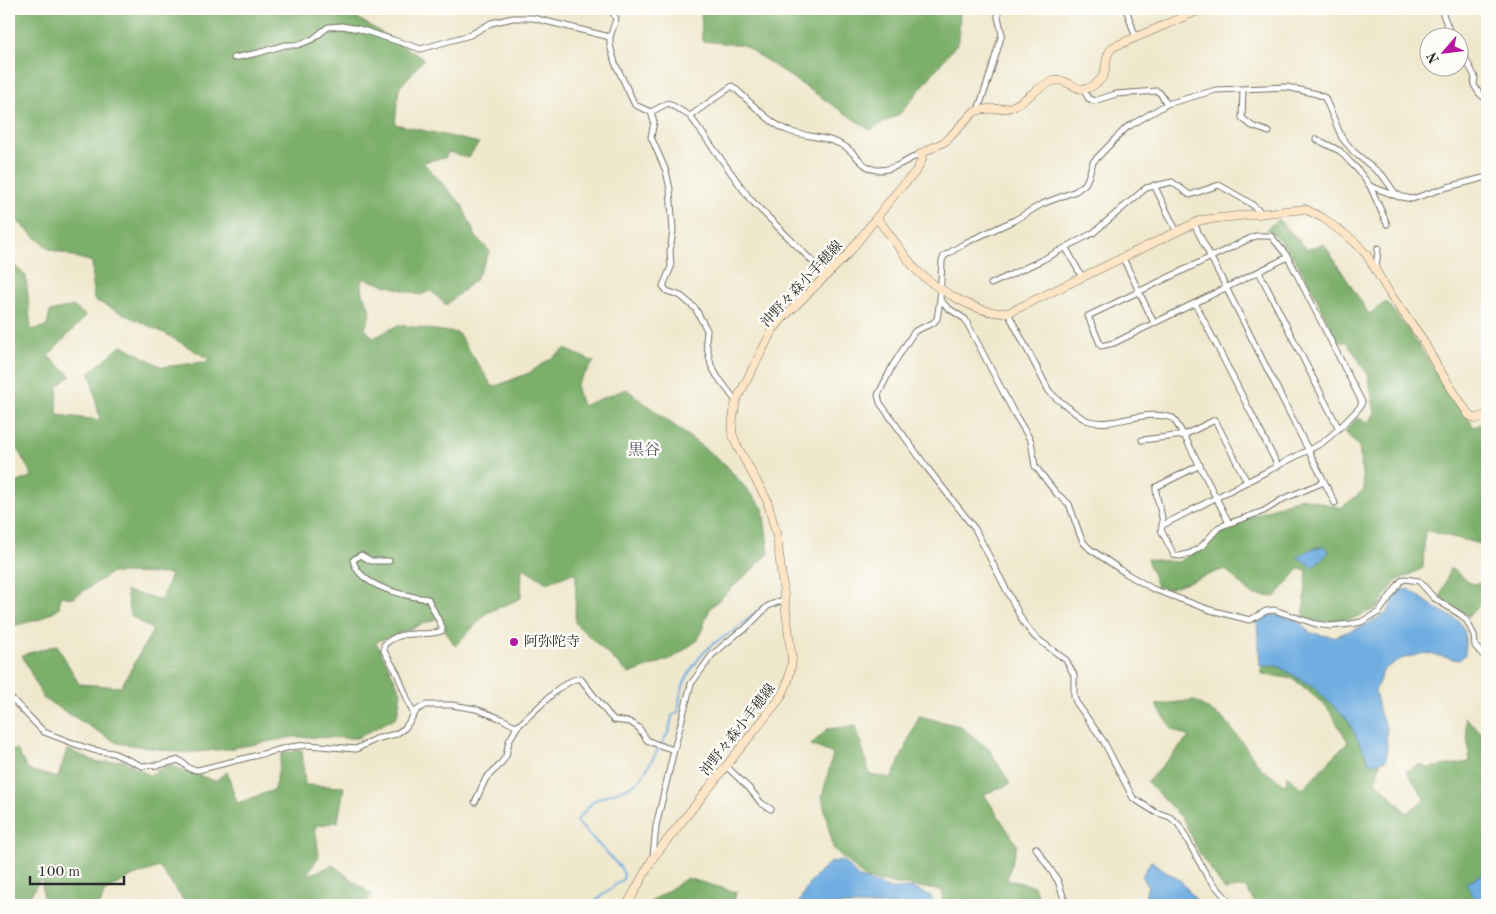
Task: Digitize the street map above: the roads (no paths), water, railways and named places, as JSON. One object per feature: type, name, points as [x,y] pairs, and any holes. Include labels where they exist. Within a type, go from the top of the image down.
[{"type":"main road","points":[[920,154],[946,141],[978,110],[1009,108],[1054,81],[1063,81],[1077,90],[1084,90],[1099,81],[1104,75],[1109,51],[1114,47],[1202,9]]},
{"type":"main road","name":"沖野々森小手穂線","points":[[627,905],[653,858],[778,701],[785,691],[790,676],[792,660],[777,537],[767,500],[737,446],[732,433],[736,401],[772,331],[847,255],[921,165],[922,159],[920,154]]},
{"type":"main road","points":[[877,218],[916,270],[939,287],[961,302],[992,312],[1008,313],[1201,220],[1296,209],[1315,212],[1356,242],[1366,254],[1390,294],[1421,337],[1438,368],[1469,415],[1476,420],[1487,414]]},
{"type":"street","points":[[611,9],[616,19],[610,37],[610,45],[615,63],[635,104],[651,112],[668,103],[690,116],[750,199],[827,276]]},
{"type":"street","points":[[978,110],[1002,34],[998,9]]},
{"type":"street","points":[[1126,9],[1136,38]]},
{"type":"street","points":[[1441,9],[1449,28]]},
{"type":"street","points":[[234,58],[285,45],[298,45],[313,39],[328,27],[342,26],[359,29],[421,49],[470,35],[491,23],[513,18],[533,18],[610,37]]},
{"type":"street","points":[[1468,62],[1476,77],[1474,85],[1487,100]]},
{"type":"street","points":[[690,116],[732,86],[778,125],[791,132],[834,141],[846,147],[869,169],[891,168],[920,154]]},
{"type":"street","points":[[1232,905],[1207,876],[1179,825],[1170,817],[1155,812],[1133,798],[1104,742],[1076,702],[1074,696],[1074,674],[1066,660],[1034,637],[1023,622],[975,529],[880,403],[878,395],[913,332],[936,321],[944,256],[967,242],[1085,184],[1093,162],[1126,128],[1167,104],[1216,90],[1287,87],[1317,94],[1325,98],[1342,138],[1354,152],[1383,176],[1395,193],[1402,198]]},
{"type":"street","points":[[1084,90],[1088,98],[1094,101],[1116,94],[1152,90],[1160,93],[1167,104]]},
{"type":"street","points":[[1243,90],[1242,118],[1252,126],[1269,132]]},
{"type":"street","points":[[651,112],[654,122],[651,137],[666,171],[670,189],[673,231],[670,251],[671,267],[663,286],[667,292],[681,296],[695,308],[706,330],[706,342],[711,365],[736,401]]},
{"type":"street","points":[[1316,139],[1340,151],[1370,186],[1387,224]]},
{"type":"street","points":[[1370,186],[1390,195],[1412,199],[1487,177]]},
{"type":"street","points":[[991,284],[1093,233],[1146,188],[1154,185],[1172,182],[1190,195],[1219,185],[1250,203],[1264,214]]},
{"type":"street","points":[[1154,185],[1177,232]]},
{"type":"street","points":[[1194,224],[1335,503]]},
{"type":"street","points":[[1163,525],[1308,451],[1334,434],[1338,427],[1360,407],[1362,402],[1288,257],[1271,236],[1255,236],[1088,316],[1101,346],[1114,343],[1288,257]]},
{"type":"street","points":[[1066,248],[1082,277]]},
{"type":"street","points":[[1376,271],[1378,248]]},
{"type":"street","points":[[1123,258],[1154,323]]},
{"type":"street","points":[[1259,272],[1338,427]]},
{"type":"street","points":[[940,300],[948,308],[965,319],[1013,411],[1031,440],[1035,466],[1056,493],[1069,504],[1084,543],[1107,562],[1153,588],[1210,610],[1250,620],[1266,611],[1274,610],[1316,624],[1330,626],[1361,622],[1380,612],[1400,581],[1405,579],[1419,581],[1434,598],[1467,621],[1474,635],[1475,646],[1487,659]]},
{"type":"street","points":[[1195,303],[1278,466]]},
{"type":"street","points":[[1008,313],[1049,391],[1054,397],[1084,419],[1102,422],[1154,414],[1173,418],[1184,435],[1229,523]]},
{"type":"street","points":[[1142,440],[1184,435],[1215,420],[1247,482]]},
{"type":"street","points":[[1200,465],[1156,487],[1155,493],[1163,525],[1161,530],[1174,555],[1180,556],[1190,553],[1202,546],[1219,527],[1264,511],[1283,499],[1324,482]]},
{"type":"street","points":[[388,562],[372,561],[361,555],[353,560],[357,570],[378,587],[408,596],[428,599],[442,627],[442,632],[433,634],[408,633],[384,645],[384,651],[397,673],[413,713]]},
{"type":"street","points":[[653,858],[656,826],[692,684],[699,671],[712,656],[744,630],[768,606],[784,599]]},
{"type":"street","points":[[475,802],[486,778],[506,756],[509,741],[516,728],[559,688],[580,678],[614,720],[630,722],[639,728],[647,740],[674,750]]},
{"type":"street","points":[[9,696],[44,732],[93,750],[122,756],[142,766],[159,765],[179,760],[190,769],[198,770],[290,747],[308,745],[356,749],[376,739],[396,734],[405,728],[413,713],[426,705],[452,705],[476,709],[502,718],[516,728]]},
{"type":"street","points":[[726,766],[750,789],[761,803],[771,810]]},
{"type":"street","points":[[1036,848],[1058,881],[1066,905]]},
{"type":"water","points":[[1324,546],[1329,552],[1313,567],[1297,557],[1311,549]]},
{"type":"water","points":[[1409,589],[1434,607],[1459,621],[1465,632],[1465,655],[1459,660],[1424,653],[1401,659],[1384,669],[1375,691],[1380,713],[1386,727],[1386,760],[1370,763],[1347,719],[1313,687],[1278,666],[1260,666],[1257,621],[1265,615],[1277,615],[1297,620],[1311,633],[1334,637],[1363,626],[1387,613],[1398,591]]},
{"type":"water","points":[[842,860],[860,878],[891,889],[913,888],[931,896],[933,903],[928,905],[798,905],[809,883],[829,863]]},
{"type":"water","points":[[1151,861],[1181,881],[1200,905],[1149,905],[1145,897],[1148,886],[1142,876]]},
{"type":"water","points":[[1487,871],[1487,896],[1477,903],[1466,883]]},
{"type":"waterway","points":[[590,905],[623,879],[624,874],[620,867],[576,821],[595,800],[629,787],[641,779],[669,731],[672,716],[679,711],[679,702],[684,683],[694,665],[706,650],[739,627],[765,604]]},
{"type":"place","name":"阿弥陀寺","points":[[514,642]]},
{"type":"district","name":"黒谷","points":[[644,451]]}]
